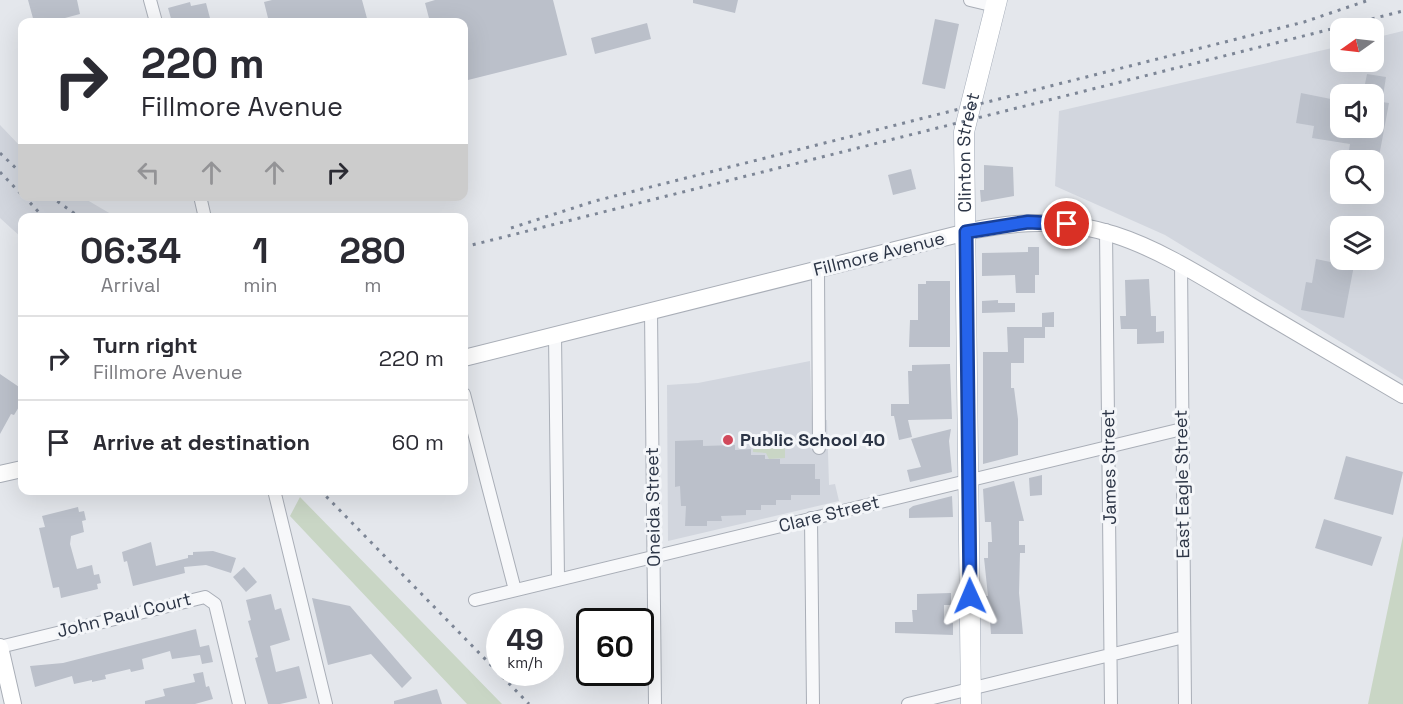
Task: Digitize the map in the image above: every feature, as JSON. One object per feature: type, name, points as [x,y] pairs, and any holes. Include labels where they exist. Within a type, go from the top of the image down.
[{"type":"main road","name":"Clinton Street","points":[[971,696],[964,132],[996,3]]},
{"type":"street","points":[[150,0],[155,18]]},
{"type":"street","points":[[970,0],[996,3]]},
{"type":"street","name":"Fillmore Avenue","points":[[468,357],[966,232],[1028,222],[1063,223],[1106,230],[1141,242],[1403,395]]},
{"type":"street","name":"James Street","points":[[1106,230],[1111,704]]},
{"type":"street","name":"East Eagle Street","points":[[1180,263],[1185,704]]},
{"type":"street","points":[[818,269],[819,448]]},
{"type":"street","name":"Oneida Street","points":[[651,311],[655,704]]},
{"type":"street","points":[[555,335],[558,578]]},
{"type":"street","points":[[468,410],[514,590]]},
{"type":"street","name":"Clare Street","points":[[475,600],[558,578],[1182,429]]},
{"type":"street","points":[[0,474],[18,470]]},
{"type":"street","points":[[275,495],[327,704]]},
{"type":"street","points":[[811,518],[813,704]]},
{"type":"street","name":"John Paul Court","points":[[0,647],[206,597],[215,604],[239,704]]},
{"type":"street","points":[[908,704],[971,696],[1111,655],[1184,637]]},
{"type":"street","points":[[0,647],[13,704]]},
{"type":"shaded area","points":[[1403,31],[1403,380],[1165,235],[1055,186],[1059,111],[1330,49],[1330,72],[1384,72],[1384,36]]},
{"type":"shaded area","points":[[0,125],[18,144],[18,201],[89,201],[109,213],[18,213],[18,234],[0,218]]},
{"type":"shaded area","points":[[810,361],[812,420],[827,420],[829,485],[835,484],[839,501],[668,541],[667,385],[698,383]]},
{"type":"green space","points":[[785,442],[785,458],[769,459],[766,453],[753,452],[753,443]]},
{"type":"green space","points":[[300,497],[502,704],[467,704],[290,516]]},
{"type":"green space","points":[[1403,536],[1403,704],[1368,704]]},
{"type":"building","points":[[28,0],[77,0],[80,14],[65,18],[33,18]]},
{"type":"building","points":[[272,0],[362,0],[367,18],[268,18],[264,2]]},
{"type":"building","points":[[435,0],[553,0],[567,55],[468,80],[468,18],[429,18],[425,3]]},
{"type":"building","points":[[693,0],[738,0],[735,13],[693,3]]},
{"type":"building","points":[[190,2],[191,6],[206,3],[210,18],[171,18],[168,8]]},
{"type":"building","points":[[935,19],[959,24],[945,89],[922,84]]},
{"type":"building","points":[[647,23],[651,39],[595,54],[591,38]]},
{"type":"building","points":[[1367,74],[1386,77],[1384,90],[1384,84],[1365,84]]},
{"type":"building","points":[[1301,93],[1330,99],[1330,138],[1382,138],[1380,150],[1349,150],[1350,144],[1312,138],[1314,126],[1296,123]]},
{"type":"building","points":[[1384,102],[1389,103],[1384,130]]},
{"type":"building","points":[[984,165],[1013,167],[1014,196],[981,202],[980,190],[984,190]]},
{"type":"building","points":[[911,169],[916,189],[893,195],[888,175]]},
{"type":"building","points":[[1028,247],[1039,247],[1039,275],[1035,275],[1035,293],[1016,293],[1015,275],[982,276],[982,253],[1028,252]]},
{"type":"building","points":[[1316,259],[1330,262],[1330,270],[1353,270],[1344,318],[1301,310],[1306,282],[1312,283]]},
{"type":"building","points":[[1149,279],[1151,316],[1156,316],[1156,332],[1164,331],[1164,343],[1137,344],[1137,329],[1121,329],[1120,316],[1126,316],[1125,280]]},
{"type":"building","points":[[926,281],[950,281],[950,347],[909,347],[910,320],[918,320],[918,284],[926,284]]},
{"type":"building","points":[[998,300],[998,303],[1015,303],[1015,312],[982,313],[982,301]]},
{"type":"building","points":[[1054,312],[1054,327],[1045,327],[1045,338],[1024,338],[1024,363],[1011,363],[1011,388],[1014,388],[1018,419],[1018,455],[983,464],[983,352],[1008,352],[1007,327],[1042,327],[1042,313]]},
{"type":"building","points":[[950,364],[952,419],[908,420],[912,437],[899,440],[894,416],[891,416],[891,404],[909,404],[908,371],[912,371],[912,365]]},
{"type":"building","points":[[0,374],[18,386],[18,408],[14,415],[11,414],[0,434]]},
{"type":"building","points":[[951,429],[949,441],[952,472],[910,482],[907,470],[921,467],[911,439]]},
{"type":"building","points":[[703,440],[703,446],[735,445],[735,450],[751,449],[751,455],[765,455],[765,459],[780,459],[780,464],[815,464],[815,479],[820,479],[820,495],[791,495],[791,500],[776,500],[776,505],[761,505],[761,510],[746,510],[746,515],[721,516],[722,521],[707,521],[707,526],[685,526],[686,506],[681,506],[680,486],[675,487],[675,441]]},
{"type":"building","points":[[1346,456],[1403,472],[1393,515],[1334,499]]},
{"type":"building","points":[[1042,475],[1042,495],[1030,496],[1029,478]]},
{"type":"building","points":[[1014,481],[1024,521],[1019,521],[1019,545],[1025,545],[1025,553],[1020,553],[1019,593],[1023,634],[991,634],[989,607],[985,607],[985,596],[988,596],[984,558],[988,558],[988,542],[992,542],[991,522],[985,522],[983,489]]},
{"type":"building","points":[[952,496],[953,517],[909,518],[909,509],[913,506]]},
{"type":"building","points":[[78,507],[79,512],[84,511],[86,520],[82,521],[84,532],[71,536],[70,544],[77,569],[92,565],[94,575],[99,574],[101,583],[97,584],[98,589],[61,598],[59,587],[53,588],[39,528],[45,527],[42,516]]},
{"type":"building","points":[[1324,519],[1382,537],[1372,566],[1315,548]]},
{"type":"building","points":[[151,542],[156,566],[188,558],[188,555],[193,555],[193,552],[213,551],[236,558],[231,573],[206,565],[184,567],[185,573],[133,586],[127,561],[124,562],[122,552]]},
{"type":"building","points":[[244,567],[257,582],[246,592],[233,577]]},
{"type":"building","points":[[951,593],[951,605],[944,605],[944,623],[953,623],[953,635],[895,633],[895,622],[913,622],[912,610],[917,610],[917,594]]},
{"type":"building","points":[[271,594],[275,610],[281,608],[290,640],[270,646],[276,672],[299,666],[307,698],[280,704],[268,704],[255,658],[258,657],[248,621],[251,620],[246,600]]},
{"type":"building","points":[[312,598],[350,606],[412,678],[402,688],[371,654],[328,665]]},
{"type":"building","points":[[196,629],[200,647],[209,645],[213,662],[202,664],[200,655],[172,659],[170,651],[142,659],[144,669],[131,672],[130,669],[105,675],[106,679],[74,684],[72,676],[35,687],[30,666],[63,663]]},
{"type":"building","points":[[203,672],[206,687],[209,686],[213,699],[195,704],[145,704],[145,701],[165,696],[163,689],[195,682],[193,674]]},
{"type":"building","points":[[437,689],[442,704],[394,704],[394,701]]},
{"type":"railway","points":[[511,228],[595,201],[1304,22],[1369,0]]},
{"type":"railway","points":[[468,246],[1403,11]]},
{"type":"railway","points":[[0,153],[18,170]]},
{"type":"railway","points":[[0,172],[18,191]]},
{"type":"railway","points":[[29,201],[39,213]]},
{"type":"railway","points":[[57,201],[74,213]]},
{"type":"railway","points":[[325,495],[529,704]]},
{"type":"place","name":"Public School 40","points":[[728,440]]},
{"type":"route","points":[[970,596],[966,232],[1001,224],[1028,222],[1067,224]]}]
